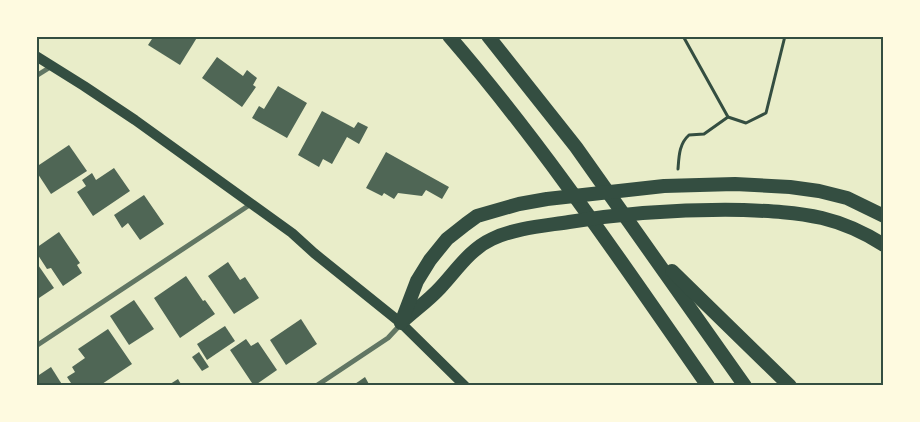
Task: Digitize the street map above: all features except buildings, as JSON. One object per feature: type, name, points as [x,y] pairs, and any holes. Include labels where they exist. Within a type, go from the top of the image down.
[{"type":"highway","points":[[449,36],[540,149],[708,386]]},
{"type":"highway","points":[[488,36],[576,147],[745,386]]},
{"type":"highway","points":[[401,323],[417,281],[430,260],[447,239],[477,216],[519,204],[646,187],[736,184],[819,191],[847,198],[884,216]]},
{"type":"highway","points":[[401,323],[438,290],[480,246],[499,236],[538,226],[586,219],[674,211],[762,210],[821,218],[855,230],[884,245]]},
{"type":"highway","points":[[647,247],[790,386]]},
{"type":"main road","points":[[36,56],[135,120],[292,233],[401,323],[465,386]]},
{"type":"street","points":[[36,76],[52,66]]},
{"type":"street","points":[[36,346],[251,204]]},
{"type":"street","points":[[316,386],[388,338],[401,323]]},
{"type":"path","points":[[683,36],[728,117],[746,122],[766,113],[785,36]]},
{"type":"path","points":[[677,172],[679,154],[684,139],[689,135],[704,134],[728,117]]}]
